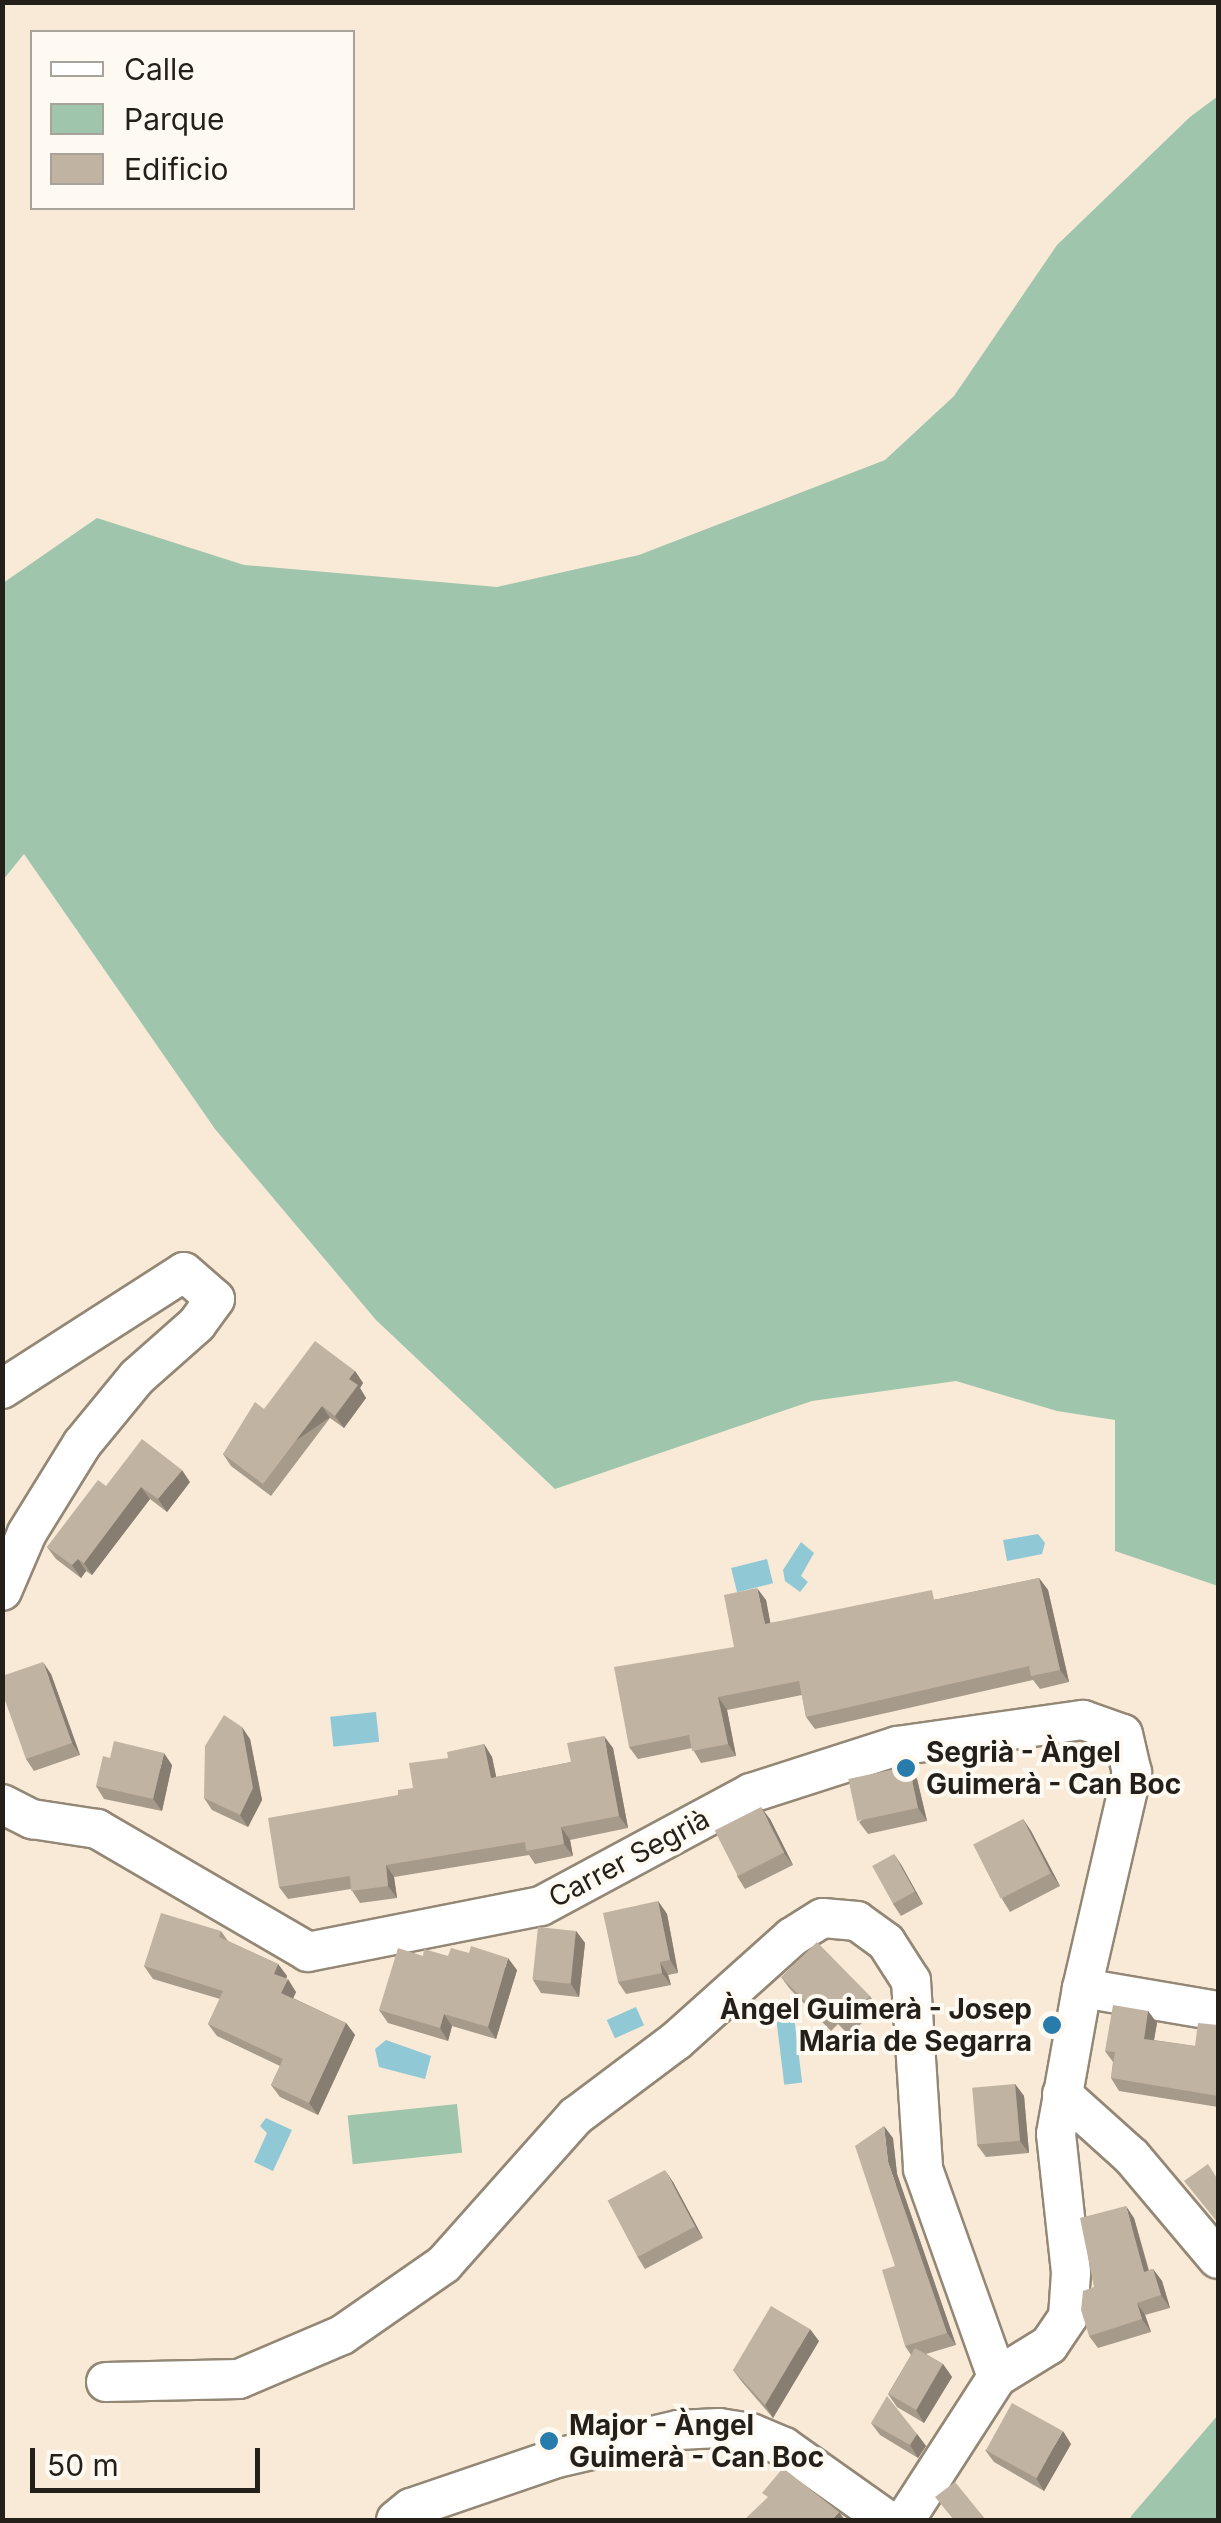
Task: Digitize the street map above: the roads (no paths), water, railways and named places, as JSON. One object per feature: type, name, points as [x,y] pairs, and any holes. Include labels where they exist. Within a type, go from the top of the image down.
[{"type":"street","points":[[2,1390],[184,1272],[215,1299],[197,1324],[137,1377],[82,1444],[28,1533],[2,1590]]},
{"type":"street","name":"Carrer Segrià","points":[[2,1804],[32,1819],[98,1829],[308,1952],[542,1906],[752,1792],[897,1746],[1083,1720],[1123,1734],[1132,1772],[1082,1988]]},
{"type":"street","points":[[106,2382],[239,2379],[342,2335],[444,2264],[576,2116],[676,2040],[792,1937],[822,1918],[857,1921],[886,1942],[910,1981],[923,2170],[998,2377]]},
{"type":"street","points":[[906,2520],[998,2377],[1049,2346],[1068,2317],[1071,2273],[1056,2134],[1082,1988],[1218,2011]]},
{"type":"street","points":[[1062,2094],[1132,2157],[1218,2259]]},
{"type":"street","points":[[396,2520],[411,2508],[557,2458],[678,2430],[719,2428],[784,2447],[886,2520]]},
{"type":"water","points":[[1038,1534],[1045,1543],[1042,1554],[1007,1561],[1003,1540]]},
{"type":"water","points":[[801,1542],[814,1553],[801,1576],[808,1582],[800,1592],[785,1581],[783,1570]]},
{"type":"water","points":[[767,1559],[773,1583],[737,1592],[731,1568]]},
{"type":"water","points":[[376,1712],[379,1742],[333,1747],[330,1717]]},
{"type":"water","points":[[636,2007],[644,2025],[615,2038],[607,2020]]},
{"type":"water","points":[[794,2016],[802,2083],[784,2085],[776,2018]]},
{"type":"water","points":[[386,2040],[431,2056],[425,2079],[379,2067],[375,2049]]},
{"type":"water","points":[[266,2118],[292,2130],[273,2171],[254,2162],[267,2133],[260,2126]]},
{"type":"place","name":"Segrià - Àngel Guimerà - Can Boc","points":[[906,1768]]},
{"type":"place","name":"Àngel Guimerà - Josep Maria de Segarra","points":[[1052,2025]]},
{"type":"place","name":"Major - Àngel Guimerà - Can Boc","points":[[549,2441]]}]
